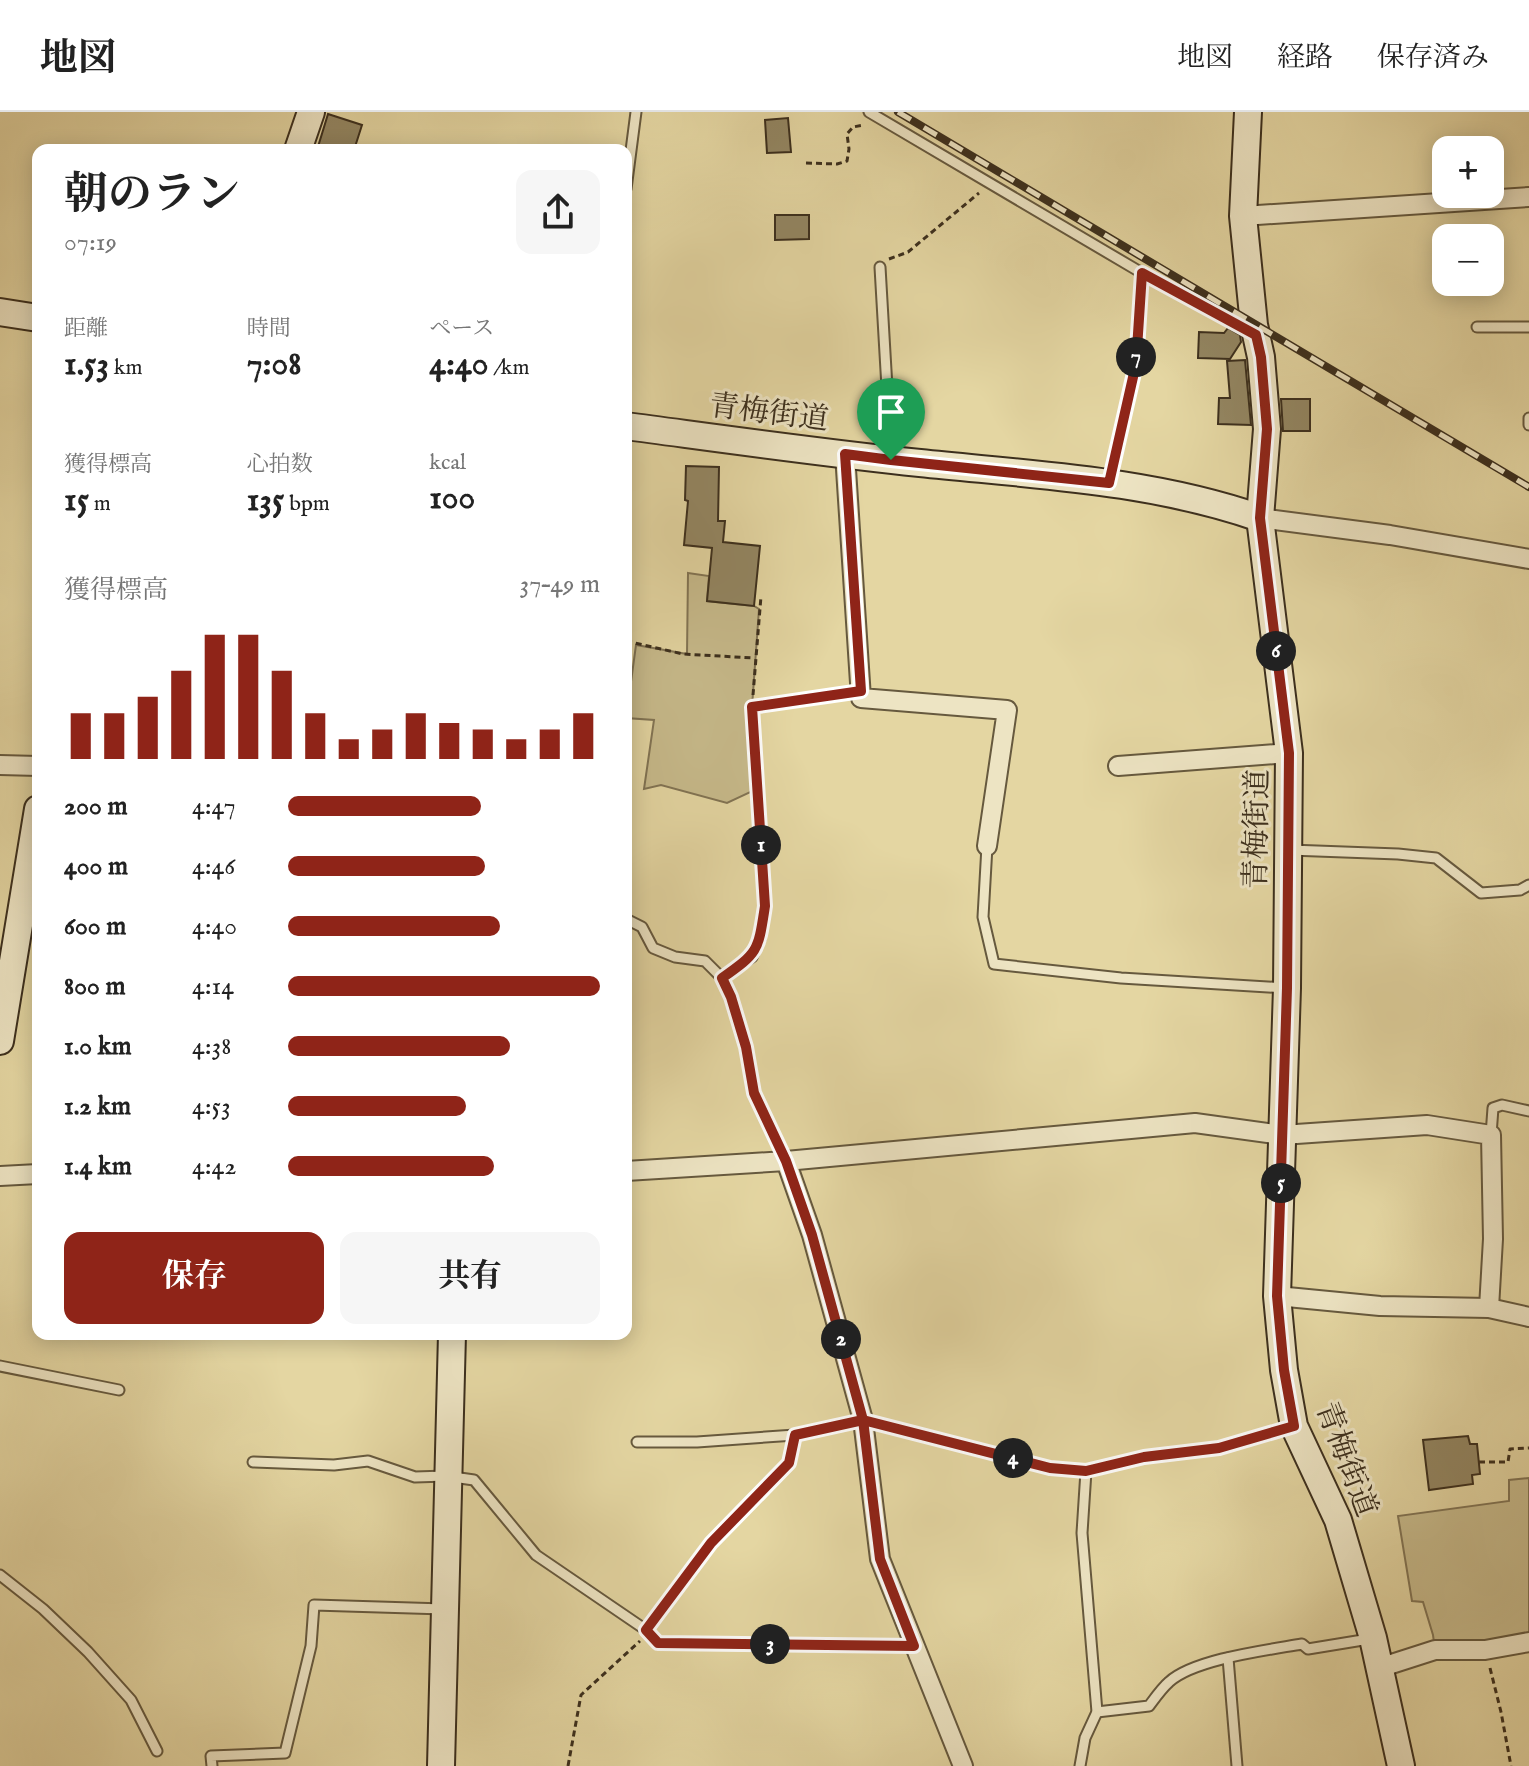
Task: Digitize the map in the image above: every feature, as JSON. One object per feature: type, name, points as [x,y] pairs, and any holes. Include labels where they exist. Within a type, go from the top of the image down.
[{"type":"main road","points":[[300,144],[311,112]]},
{"type":"main road","points":[[1248,112],[1243,216],[1267,429],[1260,518]]},
{"type":"main road","points":[[0,312],[32,317]]},
{"type":"main road","name":"青梅街道","points":[[632,427],[891,460],[1109,483],[1224,505],[1260,518],[1289,753],[1287,988],[1277,1296],[1284,1370],[1294,1426],[1338,1520],[1373,1638],[1401,1766]]},
{"type":"main road","points":[[0,1041],[32,846]]},
{"type":"main road","points":[[441,1766],[452,1340]]},
{"type":"street","points":[[1243,216],[1529,197]]},
{"type":"street","points":[[845,454],[861,698],[1007,710],[987,846]]},
{"type":"street","points":[[1260,518],[1390,535],[1529,559]]},
{"type":"street","points":[[1118,766],[1289,753]]},
{"type":"street","points":[[0,765],[32,766]]},
{"type":"street","points":[[632,1171],[786,1161],[1195,1123],[1282,1135],[1427,1125],[1491,1135],[1493,1239],[1489,1308]]},
{"type":"street","points":[[786,1161],[812,1235],[863,1420],[880,1559],[963,1766]]},
{"type":"street","points":[[0,1176],[32,1174]]},
{"type":"street","points":[[1277,1296],[1380,1306],[1489,1308],[1529,1317]]},
{"type":"street","points":[[1379,1668],[1435,1650],[1485,1650],[1529,1642]]},
{"type":"lane","points":[[632,144],[636,112]]},
{"type":"lane","points":[[869,112],[1142,273],[1256,335]]},
{"type":"lane","points":[[880,267],[891,460]]},
{"type":"lane","points":[[1109,483],[1136,364],[1142,273]]},
{"type":"lane","points":[[1477,327],[1529,327]]},
{"type":"lane","points":[[1529,418],[1529,425]]},
{"type":"lane","points":[[722,978],[752,957],[760,939],[765,906],[752,707],[861,691]]},
{"type":"lane","points":[[987,846],[983,917],[994,964],[1121,978],[1287,988]]},
{"type":"lane","points":[[1287,850],[1436,858],[1481,893],[1520,890],[1529,885]]},
{"type":"lane","points":[[632,922],[642,927],[653,948],[675,957],[705,961],[722,978],[746,1047],[754,1093],[786,1161]]},
{"type":"lane","points":[[1491,1135],[1493,1108],[1502,1105],[1529,1111]]},
{"type":"lane","points":[[0,1366],[119,1390]]},
{"type":"lane","points":[[637,1442],[697,1442],[795,1435],[863,1420],[1050,1468],[1086,1471],[1144,1457],[1219,1448],[1294,1426]]},
{"type":"lane","points":[[646,1630],[711,1543],[789,1463],[795,1435]]},
{"type":"lane","points":[[253,1462],[334,1465],[368,1461],[415,1477],[446,1476],[474,1480],[536,1555],[646,1630],[658,1643],[914,1646]]},
{"type":"lane","points":[[1080,1766],[1085,1738],[1097,1712],[1082,1533],[1086,1471]]},
{"type":"lane","points":[[0,1575],[43,1609],[131,1700],[157,1751]]},
{"type":"lane","points":[[212,1766],[211,1756],[285,1753],[311,1646],[314,1605],[444,1609]]},
{"type":"lane","points":[[1097,1712],[1149,1706],[1171,1680],[1228,1658],[1302,1644],[1308,1649],[1373,1638]]},
{"type":"lane","points":[[1228,1658],[1237,1766]]},
{"type":"path","points":[[806,163],[837,164],[847,161],[847,134],[853,127],[885,122]]},
{"type":"path","points":[[880,267],[886,260],[908,252],[990,185]]},
{"type":"path","points":[[752,707],[761,596]]},
{"type":"path","points":[[632,642],[683,654],[754,658]]},
{"type":"path","points":[[1479,1462],[1508,1462],[1510,1449],[1529,1448]]},
{"type":"path","points":[[568,1766],[581,1695],[642,1638],[646,1630]]},
{"type":"path","points":[[1485,1650],[1511,1766]]},
{"type":"shaded area","points":[[688,573],[709,576],[707,601],[759,609],[752,707],[757,789],[727,803],[661,785],[644,789],[654,720],[632,718],[632,674],[636,645],[687,654]]},
{"type":"shaded area","points":[[1529,1478],[1529,1642],[1435,1650],[1423,1602],[1412,1601],[1398,1516],[1509,1501],[1509,1480]]},
{"type":"building","points":[[328,114],[362,125],[356,144],[319,144]]},
{"type":"building","points":[[788,118],[791,152],[767,153],[765,120]]},
{"type":"building","points":[[775,215],[809,215],[809,239],[775,240]]},
{"type":"building","points":[[1228,328],[1240,335],[1241,342],[1230,359],[1198,358],[1199,332],[1224,333]]},
{"type":"building","points":[[1245,360],[1251,425],[1218,424],[1219,398],[1230,398],[1227,361]]},
{"type":"building","points":[[1281,399],[1310,399],[1310,431],[1283,431]]},
{"type":"building","points":[[686,466],[719,467],[718,521],[725,521],[723,542],[760,546],[754,606],[707,601],[712,548],[684,545],[688,501],[685,500]]},
{"type":"building","points":[[1468,1436],[1470,1444],[1477,1444],[1480,1474],[1472,1475],[1473,1484],[1429,1490],[1423,1440]]},
{"type":"railway","points":[[898,112],[1529,487]]},
{"type":"route","points":[[891,460],[845,454],[861,691],[752,707],[765,906],[760,939],[752,957],[722,978],[746,1047],[754,1093],[786,1161],[812,1235],[863,1420],[795,1435],[789,1463],[711,1543],[646,1630],[658,1643],[914,1646],[880,1559],[863,1420],[1050,1468],[1086,1471],[1144,1457],[1219,1448],[1294,1426],[1284,1370],[1277,1296],[1287,988],[1289,753],[1260,518],[1267,429],[1261,357],[1256,335],[1142,273],[1136,364],[1109,483],[891,460]]}]
